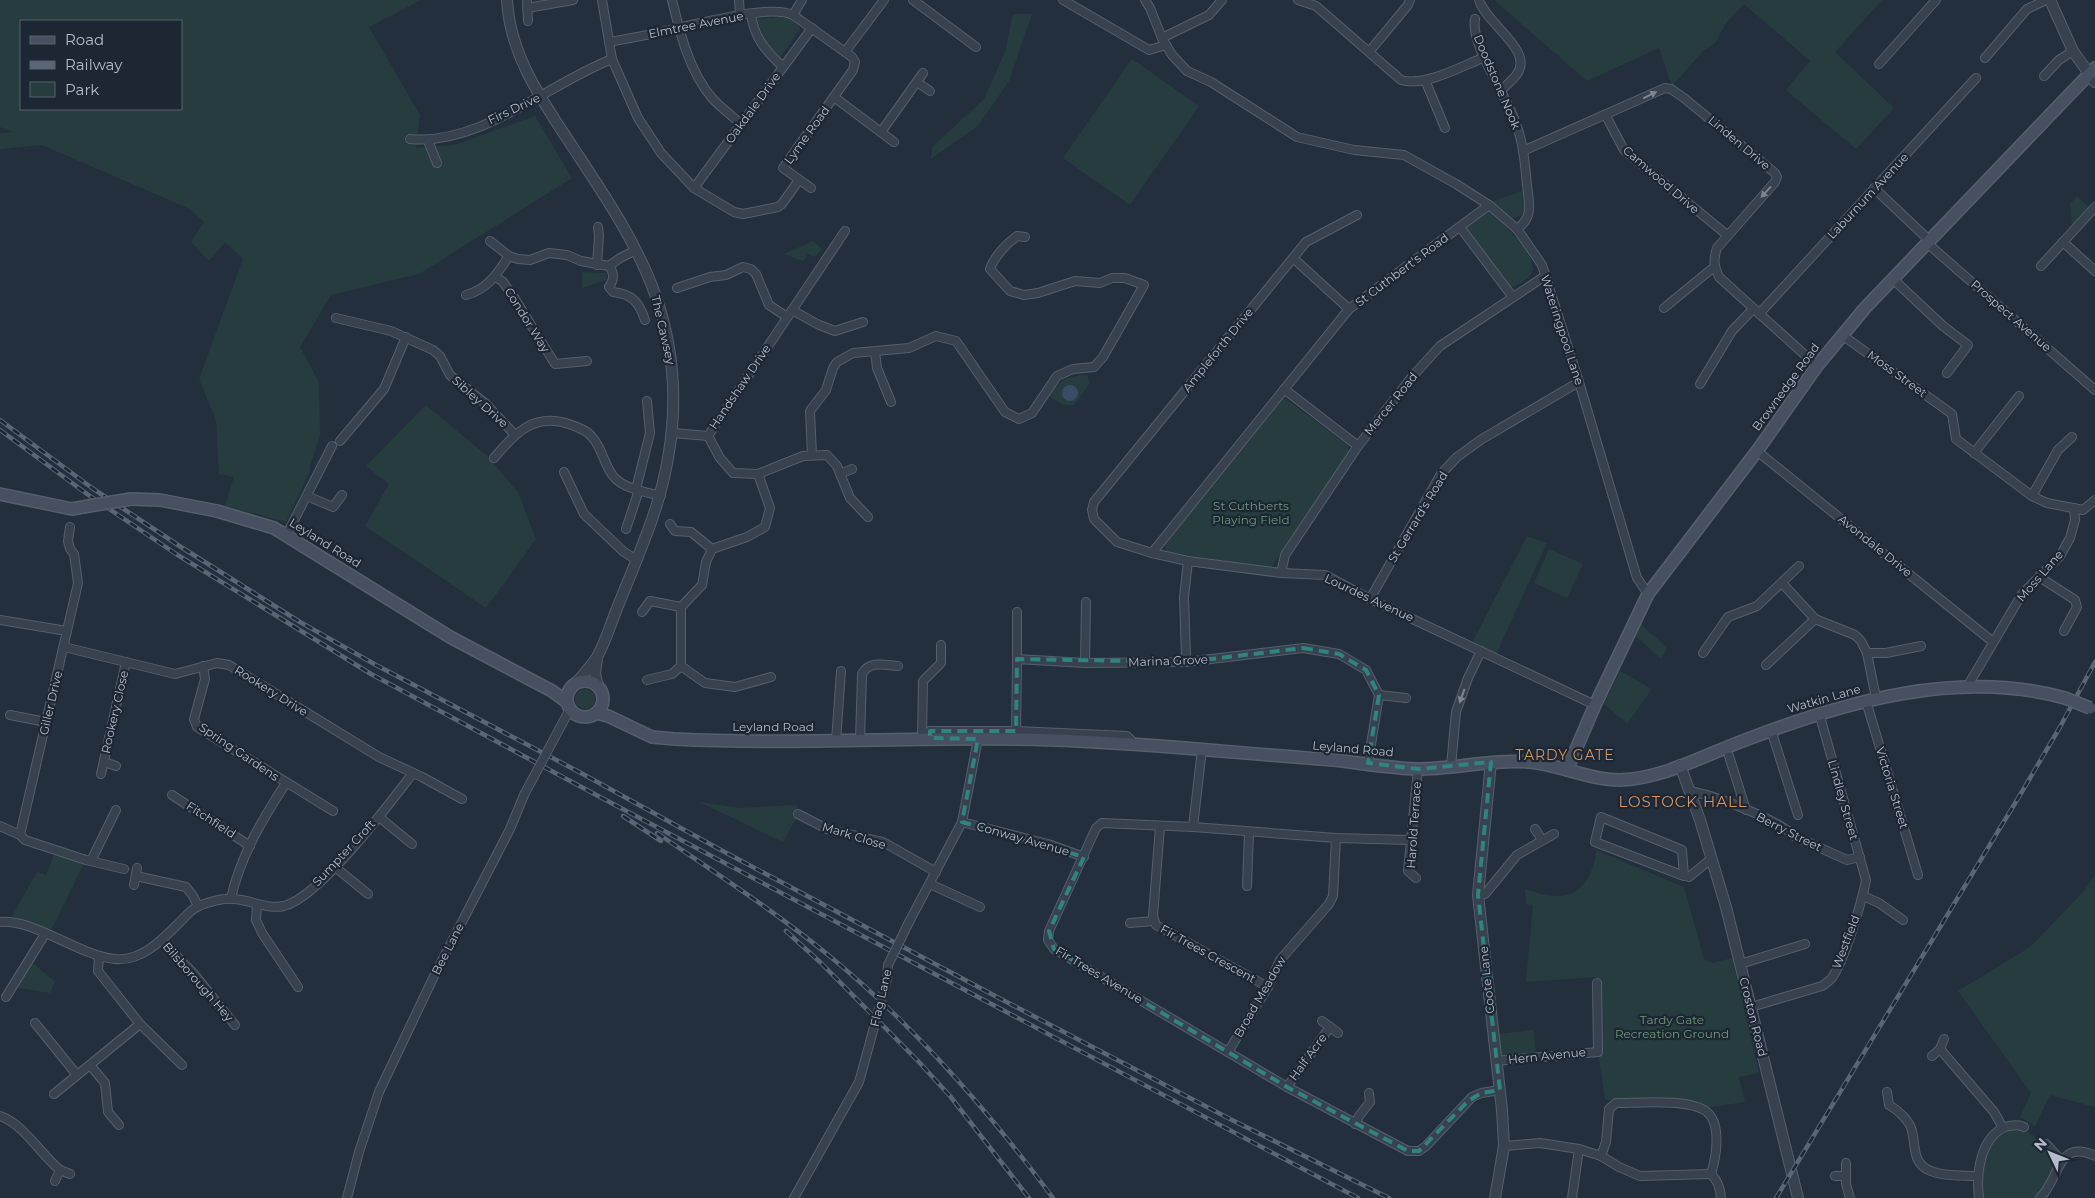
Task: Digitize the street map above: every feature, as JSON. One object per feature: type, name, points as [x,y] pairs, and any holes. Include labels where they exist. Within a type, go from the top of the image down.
[{"type":"main road","name":"Brownedge Road","points":[[1567,770],[1594,705],[1648,594],[1757,451],[1817,366],[1892,279],[2093,75]]},
{"type":"main road","name":"Leyland Road","points":[[0,494],[72,509],[131,500],[151,499],[217,512],[274,528],[287,534],[450,637],[552,691],[568,706]]},
{"type":"main road","points":[[552,691],[572,687],[588,680],[598,686],[620,722]]},
{"type":"main road","points":[[572,687],[568,706],[578,716],[585,717],[596,713],[603,704],[604,698]]},
{"type":"main road","name":"Watkin Lane","points":[[1567,770],[1622,780],[1649,776],[1771,730],[1871,700],[1921,691],[1967,687],[2038,691],[2065,698],[2093,709]]},
{"type":"main road","name":"Leyland Road","points":[[596,713],[652,736],[676,739],[978,739],[1016,735],[1136,745],[1202,748],[1418,769],[1491,762],[1529,762],[1567,770]]},
{"type":"street","name":"The Cawsey","points":[[507,0],[512,40],[521,64],[620,222],[636,250],[656,295],[669,347],[673,377],[673,432],[669,464],[661,496],[598,654],[595,674],[598,686]]},
{"type":"street","points":[[528,21],[527,4],[573,0]]},
{"type":"street","name":"Lyme Road","points":[[602,0],[612,59],[638,118],[662,153],[694,188],[734,212],[743,214],[778,207],[799,180],[783,168],[854,70],[855,65],[852,57],[845,52]]},
{"type":"street","points":[[672,0],[679,28],[700,82],[717,103],[741,124]]},
{"type":"street","points":[[739,0],[740,15]]},
{"type":"street","points":[[793,15],[802,0]]},
{"type":"street","points":[[845,52],[884,0]]},
{"type":"street","points":[[913,0],[976,47]]},
{"type":"street","points":[[1063,0],[1149,50],[1209,15],[1222,0]]},
{"type":"street","name":"Wateringpool Lane","points":[[1145,0],[1164,42],[1172,55],[1187,71],[1210,82],[1297,137],[1354,150],[1404,155],[1489,205],[1518,229],[1542,266],[1579,382],[1637,578],[1648,594]]},
{"type":"street","points":[[1298,0],[1316,6],[1401,80],[1410,82],[1425,80],[1485,57]]},
{"type":"street","points":[[1369,52],[1408,5],[1410,0]]},
{"type":"street","points":[[1479,0],[1489,18],[1521,54],[1522,64],[1518,74],[1501,91]]},
{"type":"street","points":[[1879,64],[1936,0]]},
{"type":"street","points":[[1985,58],[2028,9],[2046,0]]},
{"type":"street","points":[[2050,0],[2073,51],[2093,75]]},
{"type":"street","name":"Elmtree Avenue","points":[[609,42],[740,15],[784,12],[793,15],[845,52]]},
{"type":"street","points":[[750,14],[759,41],[768,53],[783,67]]},
{"type":"street","name":"Doodstone Nook","points":[[1475,19],[1473,27],[1515,120],[1524,151],[1530,213],[1524,224],[1518,229]]},
{"type":"street","name":"Oakdale Drive","points":[[694,188],[812,28]]},
{"type":"street","points":[[2044,76],[2059,60],[2073,51]]},
{"type":"street","name":"Firs Drive","points":[[410,139],[428,141],[442,139],[479,126],[541,97],[580,73],[612,59]]},
{"type":"street","points":[[881,132],[923,73]]},
{"type":"street","name":"Laburnum Avenue","points":[[1700,384],[1732,331],[1756,312],[1976,78]]},
{"type":"street","points":[[1425,80],[1445,128]]},
{"type":"street","points":[[917,82],[930,91]]},
{"type":"street","name":"Linden Drive","points":[[1524,151],[1665,88],[1671,89],[1775,173],[1777,178],[1717,248],[1714,257],[1714,267]]},
{"type":"street","points":[[834,97],[894,142]]},
{"type":"street","name":"Camwood Drive","points":[[1606,116],[1624,150],[1727,235]]},
{"type":"street","points":[[428,141],[437,163]]},
{"type":"street","points":[[799,180],[810,188]]},
{"type":"street","name":"Prospect Avenue","points":[[1874,188],[1929,242],[2095,390]]},
{"type":"street","name":"St Cuthbert's Road","points":[[1152,553],[1349,309],[1489,205]]},
{"type":"street","points":[[2041,266],[2095,207]]},
{"type":"street","name":"Ampleforth Drive","points":[[1094,502],[1306,242],[1357,216]]},
{"type":"street","points":[[597,265],[598,227]]},
{"type":"street","points":[[1460,227],[1512,296]]},
{"type":"street","name":"Handshaw Drive","points":[[673,432],[708,436],[732,403],[787,317],[845,232]]},
{"type":"street","points":[[812,454],[810,411],[826,390],[833,368],[837,362],[853,353],[909,348],[936,336],[956,341],[1005,412],[1019,419],[1032,413],[1058,376],[1073,369],[1094,367],[1103,357],[1144,285],[1124,278],[1112,278],[1100,283],[1075,281],[1030,295],[1010,291],[990,269],[992,262],[1007,243],[1016,236],[1024,237]]},
{"type":"street","points":[[490,241],[509,256],[518,259],[530,260],[549,253],[567,255],[581,261],[609,266],[636,250]]},
{"type":"street","points":[[2063,242],[2095,271]]},
{"type":"street","points":[[466,295],[477,292],[496,276],[509,256]]},
{"type":"street","points":[[1293,258],[1349,309]]},
{"type":"street","points":[[609,266],[613,272],[613,281],[609,287],[613,292],[629,295],[637,301],[645,320]]},
{"type":"street","points":[[677,288],[710,277],[726,275],[743,267],[751,269],[756,274],[769,305],[787,317]]},
{"type":"street","points":[[1664,308],[1714,267],[1719,277],[1817,366]]},
{"type":"street","name":"Condor Way","points":[[496,276],[503,282],[515,299],[555,364],[587,360]]},
{"type":"street","name":"Mercer Road","points":[[1281,573],[1285,556],[1358,446],[1405,385],[1440,346],[1512,296],[1545,276]]},
{"type":"street","points":[[1892,279],[1942,326],[1968,345],[1947,373]]},
{"type":"street","points":[[792,310],[819,325],[835,331],[863,322]]},
{"type":"street","name":"Sibley Drive","points":[[340,329],[339,319],[367,324],[406,337],[440,356],[450,375],[486,404],[514,434]]},
{"type":"street","name":"Moss Street","points":[[1842,335],[1952,414],[1956,439],[1974,453]]},
{"type":"street","points":[[340,441],[384,389],[406,337]]},
{"type":"street","points":[[875,352],[877,368],[892,402]]},
{"type":"street","name":"St Gerrard's Road","points":[[1370,599],[1441,474],[1457,457],[1482,439],[1579,382]]},
{"type":"street","points":[[1284,389],[1358,446]]},
{"type":"street","points":[[2019,396],[1974,453],[2032,496],[2047,503],[2082,510],[2095,500]]},
{"type":"street","points":[[626,529],[638,489],[650,432],[647,401]]},
{"type":"street","points":[[494,458],[514,434],[531,424],[545,421],[562,422],[591,434],[615,478],[638,489],[661,496]]},
{"type":"street","points":[[708,436],[720,458],[733,473],[758,474],[812,454],[827,455],[837,466],[850,498],[868,518]]},
{"type":"street","points":[[2032,496],[2058,450],[2072,437]]},
{"type":"street","points":[[287,534],[332,446]]},
{"type":"street","name":"Avondale Drive","points":[[1757,451],[1993,642]]},
{"type":"street","points":[[840,474],[852,469]]},
{"type":"street","points":[[564,472],[584,514],[624,552],[637,560]]},
{"type":"street","points":[[647,680],[672,674],[681,666],[681,607],[702,585],[706,562],[712,549],[746,537],[765,527],[770,508],[758,474]]},
{"type":"street","points":[[307,496],[333,507],[342,495]]},
{"type":"street","name":"Lourdes Avenue","points":[[1094,502],[1092,510],[1094,519],[1117,542],[1152,553],[1188,561],[1281,573],[1325,575],[1370,599],[1594,705]]},
{"type":"street","name":"Moss Lane","points":[[1967,687],[2022,594],[2060,556],[2070,538],[2075,520],[2074,508]]},
{"type":"street","points":[[670,524],[675,531],[691,532],[712,549]]},
{"type":"street","name":"Giller Drive","points":[[20,835],[78,583],[74,554],[70,549],[68,541],[70,527]]},
{"type":"street","points":[[1186,656],[1184,597],[1188,561]]},
{"type":"street","points":[[1703,653],[1728,617],[1757,606],[1799,566]]},
{"type":"street","points":[[2040,575],[2044,580],[2075,600],[2078,607],[2064,630]]},
{"type":"street","points":[[1782,583],[1816,619],[1855,636],[1861,641],[1867,653],[1886,653],[1921,646]]},
{"type":"street","points":[[642,612],[650,601],[681,607]]},
{"type":"street","points":[[1085,663],[1086,602]]},
{"type":"street","points":[[1016,735],[1018,612]]},
{"type":"street","points":[[1766,665],[1816,619]]},
{"type":"street","points":[[0,620],[67,631]]},
{"type":"street","points":[[926,739],[923,681],[941,663],[941,645]]},
{"type":"street","name":"Rookery Drive","points":[[64,647],[176,674],[217,663],[229,665],[379,757],[462,799]]},
{"type":"street","name":"Marina Grove","points":[[1017,659],[1085,663],[1186,662],[1304,648],[1339,654],[1366,670],[1379,695]]},
{"type":"street","points":[[1451,766],[1456,712],[1468,678],[1481,651]]},
{"type":"street","name":"Victoria Street","points":[[1867,653],[1871,700],[1918,875]]},
{"type":"street","name":"The Cawsey","points":[[572,687],[598,654]]},
{"type":"street","name":"Rookery Close","points":[[101,774],[126,662]]},
{"type":"street","points":[[860,740],[862,674],[866,667],[872,664],[898,666]]},
{"type":"street","name":"Spring Gardens","points":[[203,666],[205,678],[194,719],[197,727],[332,811]]},
{"type":"street","points":[[681,666],[704,683],[735,687],[771,677]]},
{"type":"street","points":[[836,740],[840,671]]},
{"type":"street","points":[[1368,763],[1379,695],[1406,698]]},
{"type":"street","name":"Bee Lane","points":[[346,1198],[379,1092],[435,974],[510,829],[524,795],[555,738],[568,706]]},
{"type":"street","points":[[10,715],[46,722]]},
{"type":"street","name":"Lindley Street","points":[[1820,720],[1866,880]]},
{"type":"street","points":[[1771,730],[1798,814]]},
{"type":"street","name":"Leyland Road","points":[[926,739],[930,731],[1016,735]]},
{"type":"street","name":"Flag Lane","points":[[794,1198],[859,1082],[887,980],[888,965],[962,822],[978,739]]},
{"type":"street","points":[[1193,827],[1202,748]]},
{"type":"street","points":[[1729,756],[1746,810]]},
{"type":"street","name":"Rookery Close","points":[[104,762],[116,766]]},
{"type":"street","name":"Coote Lane","points":[[1491,762],[1478,895],[1500,1090],[1504,1146],[1495,1198]]},
{"type":"street","name":"Croston Road","points":[[1680,765],[1712,858],[1798,1198]]},
{"type":"street","name":"Harold Terrace","points":[[1416,878],[1408,872],[1418,769]]},
{"type":"street","name":"Sumpter Croft","points":[[0,922],[16,922],[99,956],[116,959],[138,956],[161,940],[198,906],[231,898],[257,905],[286,906],[304,895],[335,867],[379,817],[413,773]]},
{"type":"street","points":[[231,898],[234,884],[250,846],[262,821],[286,783]]},
{"type":"street","name":"Berry Street","points":[[1689,791],[1703,793],[1746,810],[1787,830],[1794,836],[1847,860],[1860,857]]},
{"type":"street","name":"Fitchfield","points":[[172,795],[250,846]]},
{"type":"street","points":[[91,861],[116,810]]},
{"type":"street","name":"Mark Close","points":[[798,814],[827,829],[882,842],[936,872]]},
{"type":"street","points":[[379,817],[412,844]]},
{"type":"street","points":[[1601,817],[1682,850],[1684,876],[1595,842],[1601,817]]},
{"type":"street","name":"Conway Avenue","points":[[962,822],[1048,844],[1084,857]]},
{"type":"street","name":"Fir Trees Avenue","points":[[1410,840],[1336,838],[1193,827],[1102,823],[1096,828],[1049,931],[1048,940],[1054,950],[1287,1087],[1408,1151],[1419,1150],[1468,1101],[1481,1093],[1500,1090]]},
{"type":"street","points":[[0,826],[20,835],[25,840],[91,861],[124,869]]},
{"type":"street","name":"Fir Trees Crescent","points":[[1160,826],[1154,921],[1156,925],[1268,987]]},
{"type":"street","points":[[1535,829],[1542,840]]},
{"type":"street","points":[[1247,886],[1250,832]]},
{"type":"street","points":[[1478,895],[1485,894],[1517,855],[1554,834]]},
{"type":"street","name":"Broad Meadow","points":[[1228,1052],[1268,987],[1280,960],[1329,904],[1333,896],[1336,838]]},
{"type":"street","points":[[1689,878],[1712,858]]},
{"type":"street","points":[[335,867],[368,894]]},
{"type":"street","points":[[134,885],[136,872],[186,887],[198,906]]},
{"type":"street","name":"Westfield","points":[[1751,1007],[1822,986],[1831,979],[1838,967],[1863,896],[1866,880]]},
{"type":"street","points":[[930,884],[980,907]]},
{"type":"street","points":[[1863,896],[1879,903],[1903,920]]},
{"type":"street","points":[[257,905],[256,920],[262,933],[298,987]]},
{"type":"street","points":[[1130,923],[1154,921]]},
{"type":"street","points":[[6,997],[45,934]]},
{"type":"street","name":"Bilsborough Hey","points":[[161,940],[194,974],[236,1025]]},
{"type":"street","points":[[1740,964],[1806,944]]},
{"type":"street","points":[[99,956],[98,971],[140,1024],[182,1065]]},
{"type":"street","name":"Hern Avenue","points":[[1496,1062],[1598,1052],[1597,983]]},
{"type":"street","points":[[4,984],[12,989]]},
{"type":"street","name":"Half Acre","points":[[1322,1021],[1338,1033]]},
{"type":"street","points":[[35,1023],[77,1075]]},
{"type":"street","points":[[54,1094],[140,1024]]},
{"type":"street","name":"Half Acre","points":[[1287,1087],[1330,1027]]},
{"type":"street","points":[[1932,1056],[1940,1049],[1944,1039]]},
{"type":"street","points":[[1940,1049],[1994,1112],[2003,1128]]},
{"type":"street","points":[[90,1065],[105,1083],[108,1112],[119,1125]]},
{"type":"street","points":[[1887,1092],[1889,1105],[1902,1115],[1912,1129],[1915,1156],[1922,1166],[1932,1172],[1978,1176]]},
{"type":"street","points":[[1355,1124],[1370,1102],[1369,1094]]},
{"type":"street","points":[[1601,1156],[1606,1142],[1609,1109],[1616,1103],[1672,1103],[1696,1106],[1708,1113],[1715,1127],[1717,1151],[1711,1174]]},
{"type":"street","points":[[1882,1112],[1889,1105]]},
{"type":"street","points":[[0,1116],[7,1118],[19,1128],[47,1160],[60,1170],[70,1174]]},
{"type":"street","points":[[1979,1198],[1978,1176],[1985,1149],[1991,1139],[2003,1128],[2013,1125],[2024,1127]]},
{"type":"street","points":[[1504,1146],[1540,1142],[1579,1149],[1601,1156],[1619,1167],[1640,1176],[1711,1174],[1716,1179],[1722,1198]]},
{"type":"street","points":[[2046,1144],[2061,1160]]},
{"type":"street","points":[[1572,1198],[1579,1149]]},
{"type":"street","points":[[2040,1198],[2052,1181],[2061,1160],[2074,1152],[2083,1152],[2095,1156]]},
{"type":"street","points":[[1846,1163],[1847,1190],[1850,1198]]},
{"type":"street","points":[[56,1181],[60,1170]]},
{"type":"street","points":[[1835,1176],[1846,1176]]},
{"type":"highlighted area","points":[[1303,648],[1339,654],[1366,670],[1379,695],[1368,763],[1418,769],[1491,762],[1478,895],[1500,1090],[1481,1093],[1468,1101],[1419,1151],[1408,1151],[1287,1087],[1054,949],[1049,931],[1084,857],[962,822],[978,739],[930,738],[930,731],[1016,731],[1017,659],[1186,662]]},
{"type":"green space","points":[[0,0],[421,0],[369,27],[420,115],[416,148],[454,145],[535,116],[572,178],[419,274],[331,295],[300,347],[319,382],[320,435],[310,471],[286,522],[225,506],[234,477],[219,474],[216,420],[199,379],[243,259],[225,242],[209,261],[191,242],[204,222],[190,209],[42,145],[0,149],[0,133],[12,132],[0,127]]},
{"type":"green space","points":[[1494,0],[1882,0],[1835,52],[1894,108],[1856,149],[1786,90],[1810,61],[1744,4],[1727,22],[1715,43],[1703,51],[1673,85],[1659,48],[1587,81]]},
{"type":"green space","points":[[1013,14],[1032,14],[1009,81],[978,126],[931,159],[932,147],[984,99],[1005,52]]},
{"type":"green space","points":[[780,17],[792,20],[800,29],[779,59],[762,39],[754,19]]},
{"type":"green space","points":[[1132,59],[1199,106],[1130,205],[1063,158]]},
{"type":"green space","points":[[1525,190],[1526,208],[1520,216],[1510,218],[1490,202]]},
{"type":"green space","points":[[2077,196],[2089,207],[2072,226],[2070,204]]},
{"type":"green space","points":[[1489,210],[1517,239],[1524,248],[1532,265],[1531,275],[1510,288],[1466,227]]},
{"type":"green space","points":[[813,241],[822,249],[815,257],[808,254],[803,261],[784,254]]},
{"type":"green space","points":[[582,272],[607,273],[606,280],[582,288]]},
{"type":"green space","points":[[1087,375],[1090,383],[1074,405],[1063,405],[1049,396],[1061,382]]},
{"type":"green space","name":"St Cuthberts Playing Field","points":[[1283,397],[1348,445],[1349,453],[1270,569],[1168,552],[1165,549],[1165,543]]},
{"type":"green space","points":[[426,405],[488,457],[518,492],[536,539],[486,608],[365,526],[389,484],[366,466]]},
{"type":"green space","points":[[1527,536],[1547,543],[1496,654],[1472,643]]},
{"type":"green space","points":[[1549,549],[1583,564],[1567,598],[1534,583]]},
{"type":"green space","points":[[1641,624],[1667,648],[1661,659],[1635,635]]},
{"type":"green space","points":[[1620,671],[1652,689],[1627,724],[1604,704]]},
{"type":"green space","points":[[585,689],[592,692],[595,699],[592,706],[585,709],[578,706],[575,699],[578,692]]},
{"type":"green space","points":[[699,802],[741,808],[796,805],[799,813],[783,842]]},
{"type":"green space","name":"Tardy Gate Recreation Ground","points":[[1596,850],[1684,887],[1704,959],[1713,963],[1732,958],[1759,1073],[1739,1077],[1745,1102],[1706,1108],[1652,1100],[1605,1100],[1598,1052],[1596,977],[1526,982],[1533,905],[1526,904],[1525,889],[1552,896],[1565,896],[1573,893],[1585,882],[1589,875],[1593,867]]},
{"type":"green space","points":[[54,854],[84,863],[50,933],[12,916],[37,872],[46,875]]},
{"type":"green space","points":[[2095,875],[2095,1107],[2050,1095],[2035,1126],[2020,1117],[2031,1093],[1958,991],[2030,947],[2084,891]]},
{"type":"green space","points":[[33,963],[55,982],[50,993],[18,988]]},
{"type":"green space","points":[[1534,1030],[1536,1054],[1501,1057],[1498,1034]]},
{"type":"green space","points":[[2018,1128],[2034,1137],[2057,1160],[2043,1192],[2038,1198],[1981,1198],[1982,1175],[1986,1154],[1997,1138],[2006,1132]]},
{"type":"water","points":[[1067,385],[1073,385],[1078,390],[1076,399],[1067,401],[1062,396],[1062,390]]},
{"type":"railway","points":[[0,420],[92,488],[181,547],[300,622],[376,665],[999,998],[1230,1119],[1389,1198]]},
{"type":"railway","points":[[0,430],[87,494],[176,554],[371,674],[1358,1198]]},
{"type":"railway","points":[[1776,1198],[2020,795],[2095,662]]},
{"type":"railway","points":[[623,816],[661,841]]},
{"type":"railway","points":[[657,833],[786,922],[859,981],[919,1038],[948,1069],[1002,1132],[1053,1198]]},
{"type":"railway","points":[[786,931],[821,963],[950,1096],[1029,1198]]},
{"type":"district","name":"TARDY GATE","points":[[1565,755]]},
{"type":"district","name":"LOSTOCK HALL","points":[[1683,802]]}]
